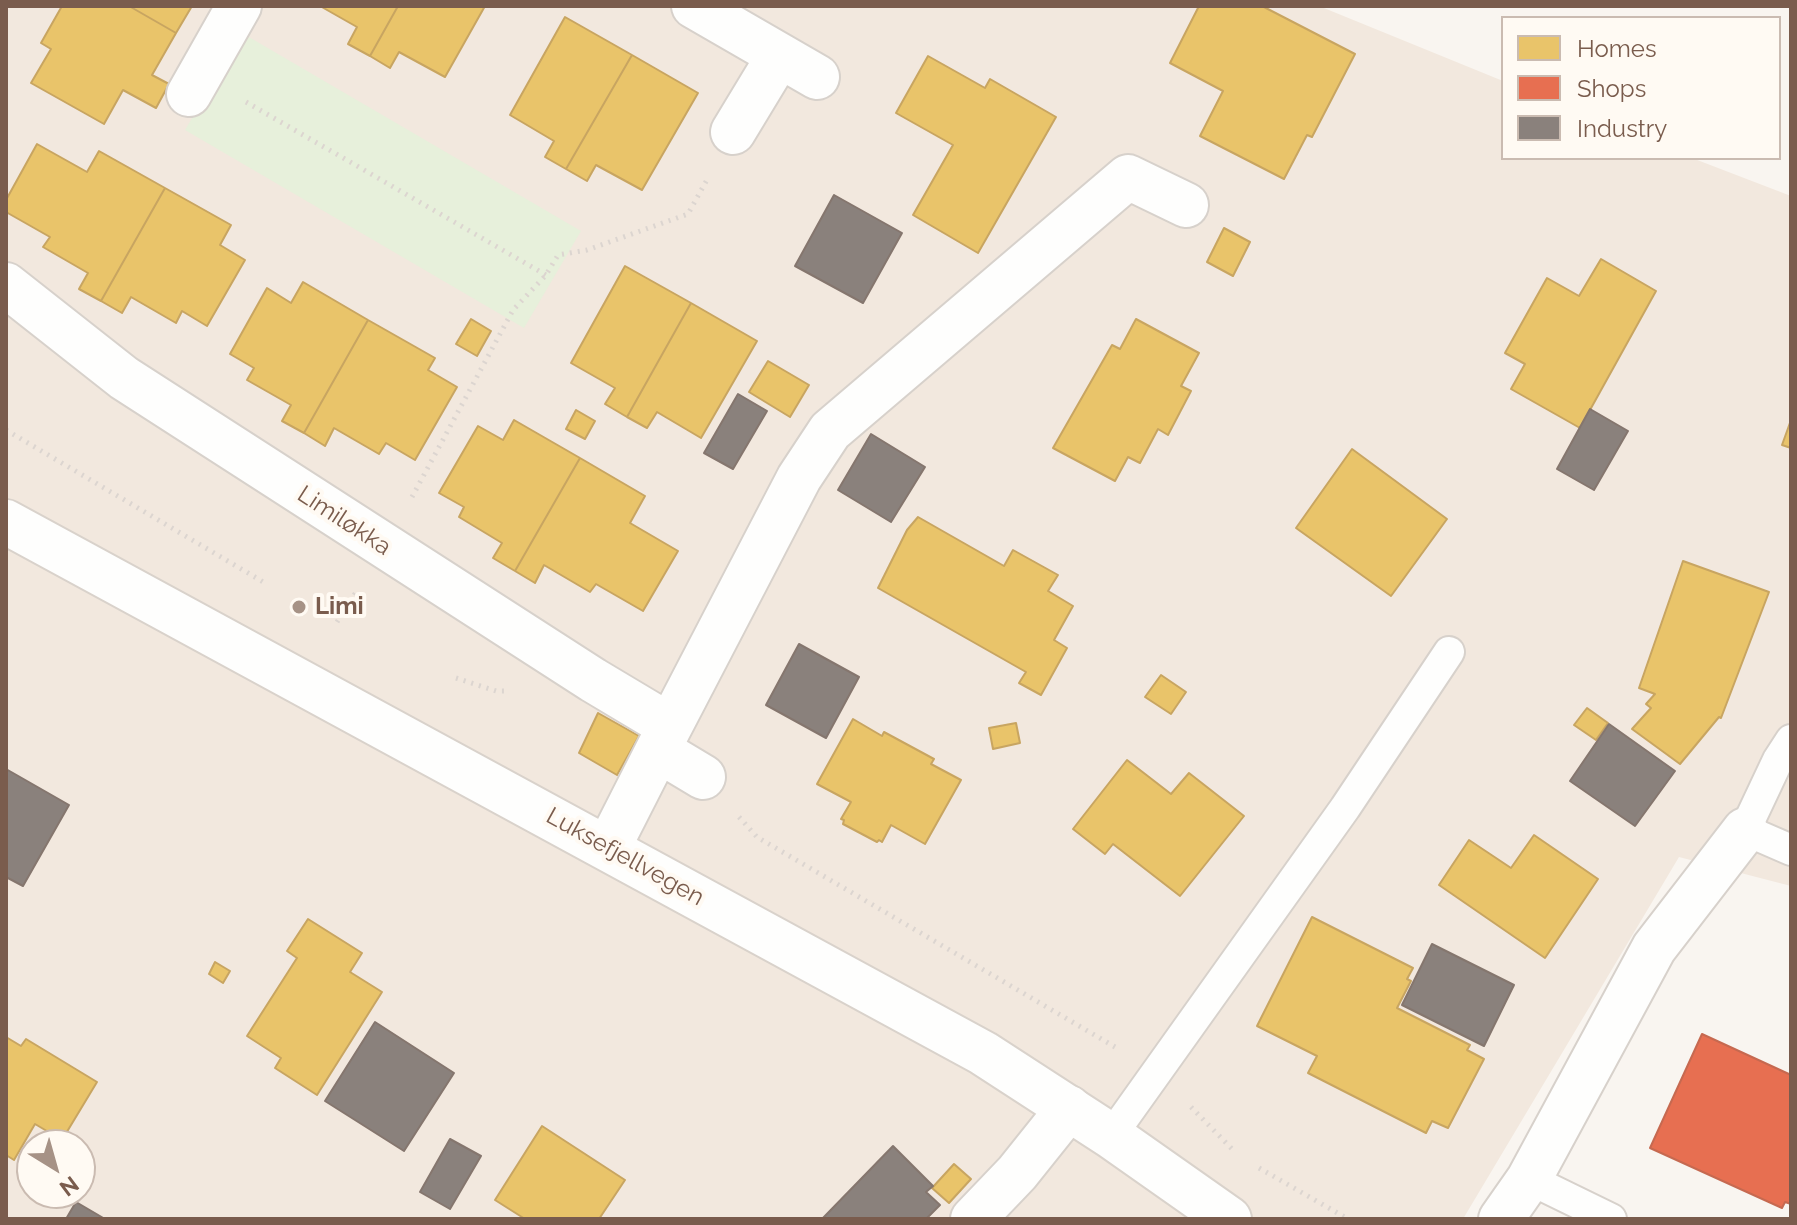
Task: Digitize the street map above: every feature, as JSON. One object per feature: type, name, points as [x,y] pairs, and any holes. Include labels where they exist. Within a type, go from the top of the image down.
[{"type":"street","points":[[194,85],[239,6]]},
{"type":"street","points":[[694,6],[817,77]]},
{"type":"street","points":[[733,132],[779,56]]},
{"type":"street","points":[[608,848],[799,478],[830,431],[1128,177],[1186,205]]},
{"type":"street","name":"Limiløkka","points":[[6,285],[124,378],[593,680],[664,738],[703,777]]},
{"type":"street","name":"Luksefjellvegen","points":[[6,522],[983,1053],[1111,1136],[1229,1219]]},
{"type":"street","points":[[1501,1219],[1529,1179],[1654,948],[1745,830]]},
{"type":"street","points":[[973,1219],[1017,1173],[1069,1108]]},
{"type":"lane","points":[[1111,1136],[1345,808],[1449,652]]},
{"type":"lane","points":[[1745,830],[1778,760],[1791,740]]},
{"type":"lane","points":[[1745,830],[1791,825]]},
{"type":"lane","points":[[1745,830],[1791,850]]},
{"type":"lane","points":[[1529,1179],[1611,1219]]},
{"type":"path","points":[[194,85],[546,275]]},
{"type":"path","points":[[337,622],[385,547],[513,310],[546,275],[558,255],[587,250],[688,214],[733,132]]},
{"type":"path","points":[[6,430],[265,583]]},
{"type":"path","points":[[703,777],[757,837],[1156,1071],[1242,1159]]},
{"type":"path","points":[[1255,1167],[1348,1219]]},
{"type":"shaded area","points":[[6,6],[1319,6],[1501,80],[1501,160],[1697,160],[1791,196],[1791,886],[1679,857],[1463,1219],[6,1219]]},
{"type":"green space","points":[[242,33],[581,231],[524,328],[185,130]]},
{"type":"building: Homes","points":[[62,6],[129,6],[176,33],[152,75],[169,84],[156,108],[123,90],[104,124],[31,83],[51,49],[41,43]]},
{"type":"building: Homes","points":[[129,6],[192,6],[176,33]]},
{"type":"building: Homes","points":[[320,6],[398,6],[370,56],[348,44],[357,27]]},
{"type":"building: Homes","points":[[398,6],[485,6],[445,77],[399,52],[390,68],[370,56]]},
{"type":"building: Homes","points":[[1199,6],[1262,6],[1355,54],[1312,137],[1307,135],[1284,179],[1200,136],[1223,91],[1170,63]]},
{"type":"building: Homes","points":[[565,17],[632,55],[566,169],[545,157],[554,141],[510,115]]},
{"type":"building: Homes","points":[[632,55],[698,93],[642,190],[596,165],[587,181],[566,169]]},
{"type":"building: Homes","points":[[928,56],[985,88],[990,79],[1056,117],[978,253],[913,215],[953,145],[896,113]]},
{"type":"building: Homes","points":[[37,144],[87,172],[99,151],[165,188],[101,301],[79,289],[88,273],[43,247],[50,237],[6,212],[6,200]]},
{"type":"building: Homes","points":[[165,188],[231,225],[220,245],[245,260],[207,326],[182,311],[176,323],[131,297],[122,313],[101,301]]},
{"type":"building: Homes","points":[[1224,228],[1250,242],[1233,276],[1207,262]]},
{"type":"building: Homes","points":[[1601,259],[1656,291],[1580,428],[1511,389],[1525,364],[1505,353],[1547,278],[1579,296]]},
{"type":"building: Homes","points":[[625,266],[691,303],[627,417],[605,404],[615,388],[571,363]]},
{"type":"building: Homes","points":[[303,282],[368,320],[304,433],[282,421],[291,405],[247,380],[254,368],[230,354],[267,288],[291,303]]},
{"type":"building: Homes","points":[[691,303],[757,341],[701,438],[657,412],[647,428],[627,417]]},
{"type":"building: Homes","points":[[471,319],[491,331],[477,356],[456,344]]},
{"type":"building: Homes","points":[[1136,319],[1199,353],[1181,386],[1191,391],[1168,435],[1158,429],[1140,463],[1128,457],[1115,481],[1053,448],[1112,345],[1120,349]]},
{"type":"building: Homes","points":[[368,320],[435,358],[428,370],[457,387],[415,460],[386,443],[379,454],[334,428],[325,446],[304,433]]},
{"type":"building: Homes","points":[[768,361],[809,385],[790,417],[749,392]]},
{"type":"building: Homes","points":[[576,410],[595,421],[585,439],[566,429]]},
{"type":"building: Homes","points":[[514,420],[580,458],[515,571],[493,558],[502,543],[459,517],[464,507],[439,493],[478,426],[503,440]]},
{"type":"building: Homes","points":[[1791,420],[1791,448],[1782,445]]},
{"type":"building: Homes","points":[[1352,449],[1447,519],[1391,596],[1296,528]]},
{"type":"building: Homes","points":[[580,458],[645,496],[630,523],[678,551],[643,611],[596,584],[590,592],[544,565],[535,583],[515,571]]},
{"type":"building: Homes","points":[[918,517],[1004,566],[1013,550],[1058,575],[1048,591],[1073,606],[1054,640],[1067,648],[1041,695],[1019,683],[1026,672],[878,588],[907,530]]},
{"type":"building: Homes","points":[[1683,561],[1769,592],[1721,718],[1680,764],[1632,729],[1651,708],[1646,704],[1655,694],[1639,688]]},
{"type":"building: Homes","points":[[1161,675],[1186,692],[1171,714],[1145,697]]},
{"type":"building: Homes","points":[[1587,708],[1608,723],[1596,740],[1574,725]]},
{"type":"building: Homes","points":[[598,713],[639,736],[617,775],[579,753]]},
{"type":"building: Homes","points":[[853,719],[882,736],[884,732],[934,759],[931,764],[961,780],[925,844],[891,825],[882,842],[877,842],[843,824],[844,820],[841,819],[851,802],[817,784]]},
{"type":"building: Homes","points":[[1016,723],[1020,743],[993,749],[989,728]]},
{"type":"building: Homes","points":[[1127,760],[1171,794],[1189,773],[1244,816],[1180,896],[1113,844],[1105,854],[1073,829]]},
{"type":"building: Homes","points":[[1534,835],[1598,879],[1545,958],[1439,885],[1469,840],[1511,868]]},
{"type":"building: Homes","points":[[1312,917],[1413,968],[1407,979],[1411,981],[1397,1008],[1470,1045],[1467,1050],[1484,1059],[1448,1128],[1432,1121],[1426,1133],[1308,1073],[1317,1056],[1257,1026]]},
{"type":"building: Homes","points":[[308,919],[362,953],[350,972],[382,992],[317,1095],[275,1068],[281,1058],[247,1036],[297,958],[287,951]]},
{"type":"building: Homes","points":[[215,962],[230,971],[223,983],[209,974]]},
{"type":"building: Homes","points":[[6,1037],[21,1046],[26,1039],[97,1082],[69,1129],[43,1129],[35,1124],[32,1129],[16,1129],[16,1157],[14,1160],[6,1155]]},
{"type":"building: Homes","points":[[542,1126],[625,1180],[599,1219],[525,1219],[495,1200]]},
{"type":"building: Homes","points":[[954,1164],[971,1179],[949,1203],[932,1188]]},
{"type":"building: Shops","points":[[1702,1034],[1791,1075],[1791,1204],[1785,1202],[1782,1208],[1650,1148]]},
{"type":"building: Industry","points":[[834,195],[902,233],[863,303],[795,266]]},
{"type":"building: Industry","points":[[738,394],[767,411],[733,469],[704,453]]},
{"type":"building: Industry","points":[[1590,409],[1628,431],[1594,490],[1557,469]]},
{"type":"building: Industry","points":[[871,434],[925,467],[891,522],[838,490]]},
{"type":"building: Industry","points":[[799,644],[859,677],[826,738],[766,705]]},
{"type":"building: Industry","points":[[1609,724],[1675,771],[1635,826],[1570,781]]},
{"type":"building: Industry","points":[[6,769],[69,805],[23,886],[6,877]]},
{"type":"building: Industry","points":[[1432,944],[1514,985],[1484,1046],[1402,1005]]},
{"type":"building: Industry","points":[[375,1022],[454,1073],[404,1151],[325,1101]]},
{"type":"building: Industry","points":[[450,1139],[481,1156],[450,1209],[420,1192]]},
{"type":"building: Industry","points":[[893,1146],[933,1186],[926,1192],[940,1205],[926,1219],[822,1219]]},
{"type":"building: Industry","points":[[72,1209],[88,1209],[105,1219],[66,1219]]},
{"type":"place","name":"Limi","points":[[299,607]]}]
